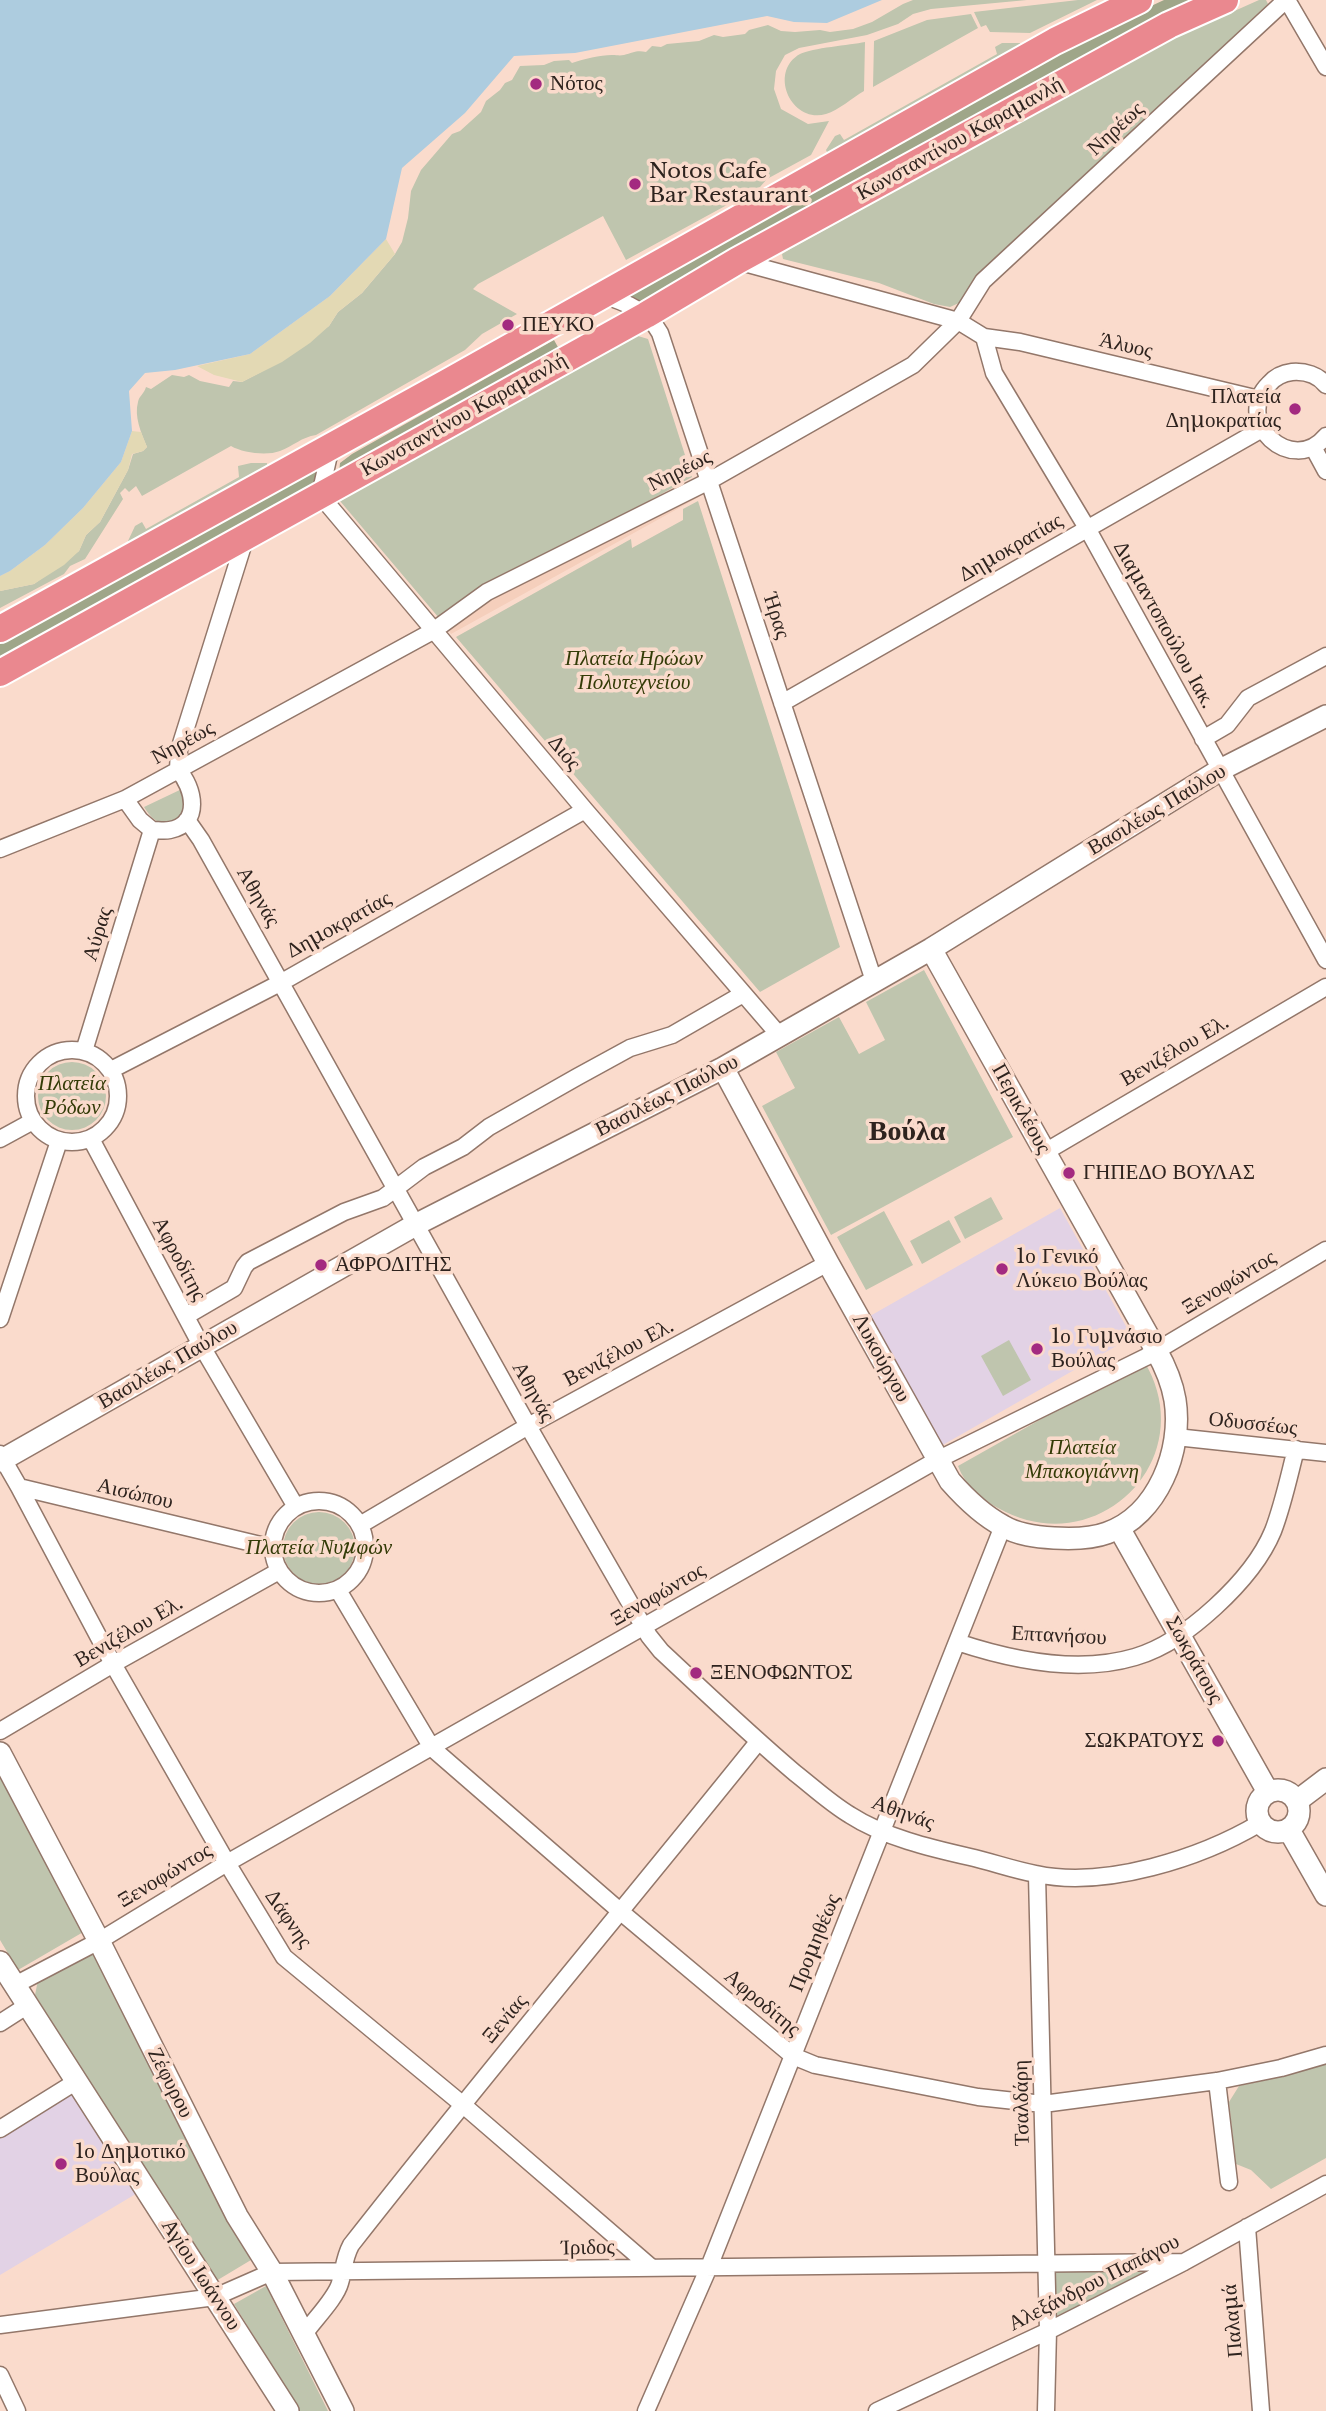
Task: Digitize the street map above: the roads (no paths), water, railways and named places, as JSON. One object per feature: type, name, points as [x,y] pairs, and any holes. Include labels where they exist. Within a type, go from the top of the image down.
[{"type":"highway","name":"Κωνσταντίνου Καραμανλή","points":[[0,629],[1055,41],[1139,0]]},
{"type":"highway","name":"Κωνσταντίνου Καραμανλή","points":[[0,673],[646,315],[737,261],[1169,25],[1225,0]]},
{"type":"street","points":[[1287,0],[1326,67]]},
{"type":"street","name":"Νηρέως","points":[[0,849],[125,799],[433,631],[487,592],[709,481],[913,365],[958,321],[984,281],[1287,0]]},
{"type":"street","points":[[737,261],[958,321],[984,337]]},
{"type":"street","points":[[602,295],[632,306],[646,315]]},
{"type":"street","name":"Ήρας","points":[[646,315],[660,333],[874,981]]},
{"type":"street","name":"Άλυος","points":[[984,337],[1020,342],[1259,399]]},
{"type":"street","name":"Διαμαντοπούλου Ιακ.","points":[[984,337],[994,373],[1087,528],[1326,960]]},
{"type":"street","points":[[1326,385],[1312,374],[1299,371],[1274,378],[1259,399],[1258,420],[1269,439],[1290,450],[1313,447],[1326,436]]},
{"type":"street","name":"Δημοκρατίας","points":[[782,703],[1262,429]]},
{"type":"street","points":[[320,495],[331,446]]},
{"type":"street","points":[[1313,447],[1326,471]]},
{"type":"street","name":"Διός","points":[[320,495],[585,810],[780,1035]]},
{"type":"street","points":[[125,799],[140,820],[152,830],[170,830],[187,820],[192,811],[193,801],[187,779],[178,769],[179,750],[246,536]]},
{"type":"street","points":[[1203,739],[1227,725],[1248,698],[1326,656]]},
{"type":"street","name":"Βασιλέως Παύλου","points":[[1,1458],[417,1224],[723,1068],[931,949],[1220,771],[1326,716]]},
{"type":"street","name":"Δημοκρατίας","points":[[111,1070],[282,982],[585,810]]},
{"type":"street","name":"Αθηνάς","points":[[187,820],[282,982],[528,1426],[645,1627],[661,1651],[758,1742],[852,1817],[882,1831],[1037,1875],[1096,1876],[1162,1864],[1222,1844],[1260,1823]]},
{"type":"street","name":"Αύρας","points":[[84,1051],[152,830]]},
{"type":"street","name":"Περικλέους","points":[[931,949],[1156,1350],[1171,1382],[1175,1400],[1176,1437],[1170,1460],[1161,1482],[1139,1512],[1119,1528]]},
{"type":"street","name":"Βενιζέλου Ελ.","points":[[1045,1152],[1326,987]]},
{"type":"street","points":[[186,1316],[234,1289],[248,1262],[344,1212],[372,1203],[397,1189],[424,1167],[463,1147],[489,1127],[577,1077],[630,1048],[672,1035],[743,994]]},
{"type":"street","points":[[73,1049],[84,1051],[98,1057],[111,1070],[118,1085],[116,1114],[110,1123],[91,1139],[75,1143],[59,1141],[45,1134],[33,1121],[27,1106],[26,1093],[35,1068],[47,1057],[73,1049]]},
{"type":"street","name":"Λυκούργου","points":[[723,1068],[937,1460],[964,1497],[1003,1526],[1036,1536],[1064,1539],[1106,1534],[1119,1528]]},
{"type":"street","points":[[0,1139],[33,1121]]},
{"type":"street","name":"Αφροδίτης","points":[[91,1139],[201,1345],[296,1507]]},
{"type":"street","points":[[0,1319],[59,1141]]},
{"type":"street","name":"Ξενοφώντος","points":[[15,1985],[99,1941],[227,1863],[937,1460],[1156,1350],[1326,1250]]},
{"type":"street","name":"Βενιζέλου Ελ.","points":[[360,1525],[528,1426],[828,1263]]},
{"type":"street","name":"Οδυσσέως","points":[[1176,1437],[1326,1452]]},
{"type":"street","name":"Επτανήσου","points":[[957,1642],[1016,1658],[1095,1664],[1134,1657],[1159,1648],[1212,1610],[1250,1570],[1273,1532],[1296,1449]]},
{"type":"street","points":[[1,1458],[19,1488]]},
{"type":"street","name":"Αισώπου","points":[[19,1488],[273,1548]]},
{"type":"street","name":"Δάφνης","points":[[19,1488],[113,1664],[284,1957],[462,2104],[652,2268]]},
{"type":"street","points":[[309,1502],[337,1504],[360,1525],[365,1539],[361,1567],[354,1578],[338,1590],[322,1594],[305,1592],[290,1584],[279,1572],[273,1548],[279,1525],[296,1507],[309,1502]]},
{"type":"street","name":"Προμηθέως","points":[[646,2411],[709,2267],[1003,1526]]},
{"type":"street","name":"Σωκράτους","points":[[1119,1528],[1268,1792]]},
{"type":"street","name":"Βενιζέλου Ελ.","points":[[0,1731],[113,1664],[279,1572]]},
{"type":"street","name":"Αφροδίτης","points":[[338,1590],[432,1748],[793,2056],[816,2066],[978,2097],[1043,2104],[1217,2081],[1281,2068],[1326,2055]]},
{"type":"street","name":"Ξενίας","points":[[304,2333],[336,2291],[351,2245],[462,2104],[758,1742]]},
{"type":"street","name":"Ζέφυρου","points":[[0,1753],[99,1941],[237,2216],[272,2272],[343,2411]]},
{"type":"street","points":[[1297,1801],[1326,1779]]},
{"type":"street","points":[[1268,1792],[1288,1792],[1297,1801],[1300,1814],[1295,1826],[1289,1830],[1273,1833],[1260,1823],[1258,1806],[1268,1792]]},
{"type":"street","points":[[1289,1830],[1326,1895]]},
{"type":"street","name":"Τσαλδάρη","points":[[1037,1875],[1047,2263],[1046,2411]]},
{"type":"street","name":"Αγίου Ιωάννου","points":[[0,1962],[288,2411]]},
{"type":"street","points":[[0,2023],[28,2005]]},
{"type":"street","points":[[0,2129],[77,2081]]},
{"type":"street","points":[[1217,2081],[1229,2182]]},
{"type":"street","name":"Αλεξάνδρου Παπάγου","points":[[877,2411],[1184,2262],[1326,2184]]},
{"type":"street","name":"Παλαμά","points":[[1247,2227],[1261,2411]]},
{"type":"street","name":"Ίριδος","points":[[0,2325],[215,2297],[272,2272],[1184,2262]]},
{"type":"street","points":[[0,2375],[17,2411]]},
{"type":"water","points":[[0,0],[882,0],[827,23],[794,22],[767,16],[575,53],[514,56],[465,113],[402,168],[386,239],[330,296],[250,354],[175,370],[145,373],[129,391],[132,431],[121,462],[83,508],[45,545],[0,576]]},
{"type":"place","name":"Νότος","points":[[536,84]]},
{"type":"place","name":"Notos Cafe Bar Restaurant","points":[[635,184]]},
{"type":"place","name":"ΠΕΥΚΟ","points":[[508,325]]},
{"type":"place","name":"Πλατεία Δημοκρατίας","points":[[1295,409]]},
{"type":"place","name":"ΓΗΠΕΔΟ ΒΟΥΛΑΣ","points":[[1069,1173]]},
{"type":"place","name":"ΑΦΡΟΔΙΤΗΣ","points":[[321,1265]]},
{"type":"place","name":"1ο Γενικό Λύκειο Βούλας","points":[[1002,1269]]},
{"type":"place","name":"1ο Γυμνάσιο Βούλας","points":[[1037,1349]]},
{"type":"place","name":"ΞΕΝΟΦΩΝΤΟΣ","points":[[696,1673]]},
{"type":"place","name":"ΣΩΚΡΑΤΟΥΣ","points":[[1218,1741]]},
{"type":"place","name":"1ο Δημοτικό Βούλας","points":[[61,2164]]},
{"type":"district","name":"Βούλα","points":[[907,1132]]},
{"type":"park label","name":"Πλατεία Ηρώων Πολυτεχνείου","points":[[634,671]]},
{"type":"park label","name":"Πλατεία Ρόδων","points":[[72,1096]]},
{"type":"park label","name":"Πλατεία Μπακογιάννη","points":[[1082,1460]]},
{"type":"park label","name":"Πλατεία Νυμφών","points":[[319,1548]]}]
